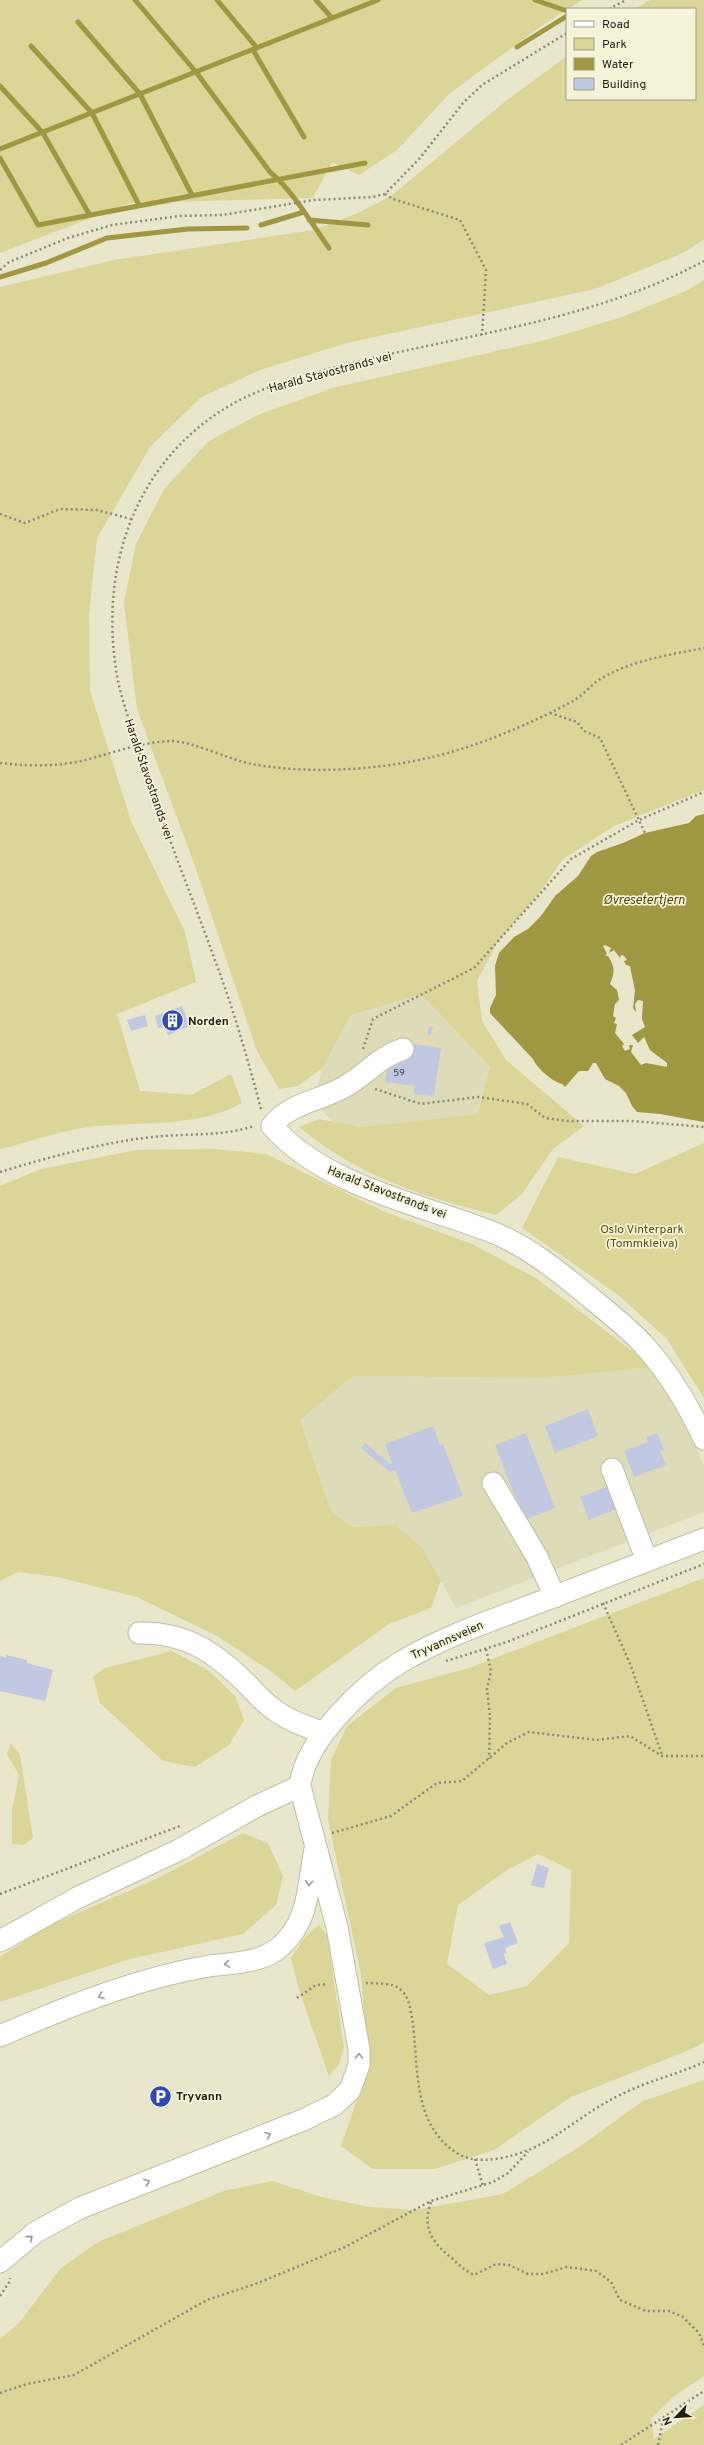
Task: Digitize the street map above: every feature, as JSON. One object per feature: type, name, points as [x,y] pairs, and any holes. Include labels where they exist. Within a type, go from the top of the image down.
[{"type":"street","points":[[269,1124],[289,1110],[325,1096],[353,1081],[386,1055],[403,1049]]},
{"type":"street","name":"Harald Stavostrands vei","points":[[269,1124],[290,1146],[319,1166],[381,1192],[488,1230],[508,1239],[571,1281],[644,1345],[690,1411],[704,1439]]},
{"type":"street","points":[[612,1469],[647,1561]]},
{"type":"street","points":[[493,1483],[537,1557],[555,1596]]},
{"type":"street","name":"Tryvannsveien","points":[[0,2262],[36,2232],[80,2208],[303,2120],[343,2098],[352,2084],[359,2064],[358,2036],[316,1842],[300,1786],[303,1770],[309,1755],[324,1733],[358,1696],[400,1663],[443,1641],[704,1539]]},
{"type":"street","points":[[139,1633],[160,1632],[196,1645],[223,1662],[265,1703],[280,1714],[324,1733]]},
{"type":"street","points":[[0,1942],[77,1898],[179,1850],[257,1806],[300,1786]]},
{"type":"street","points":[[0,2036],[110,1993],[204,1967],[265,1957],[274,1952],[294,1932],[304,1913],[316,1842]]},
{"type":"path","points":[[611,8],[626,0]]},
{"type":"path","points":[[0,270],[9,262],[68,238],[112,225],[178,216],[222,215],[327,199],[372,197],[385,194],[420,158],[463,103],[482,85],[566,34]]},
{"type":"path","points":[[385,194],[393,199],[460,220],[486,270],[482,335]]},
{"type":"path","name":"Harald Stavostrands vei","points":[[269,1124],[235,1016],[158,809],[121,693],[113,641],[115,574],[131,519],[154,476],[173,452],[200,427],[237,401],[267,388],[318,372],[589,309],[656,284],[704,261]]},
{"type":"path","points":[[0,514],[25,523],[60,509],[97,510],[131,519]]},
{"type":"path","points":[[0,763],[35,767],[72,762],[138,745],[172,741],[252,764],[300,768],[351,769],[405,762],[460,750],[519,727],[575,700],[601,678],[644,660],[704,648]]},
{"type":"path","points":[[549,712],[577,722],[584,731],[600,738],[645,832]]},
{"type":"path","points":[[362,1054],[372,1019],[474,968],[571,859],[639,820],[704,792]]},
{"type":"path","points":[[353,1081],[420,1104],[478,1097],[527,1104],[545,1118],[567,1121],[633,1121],[704,1127]]},
{"type":"path","points":[[0,1172],[119,1142],[153,1137],[234,1132],[269,1124]]},
{"type":"path","points":[[441,1662],[486,1649],[704,1564]]},
{"type":"path","points":[[603,1603],[631,1666],[662,1756]]},
{"type":"path","points":[[486,1649],[491,1671],[487,1689],[490,1716],[488,1760]]},
{"type":"path","points":[[316,1842],[352,1826],[373,1823],[391,1816],[430,1786],[437,1783],[462,1781],[507,1743],[529,1732],[597,1740],[630,1736],[662,1756],[704,1756]]},
{"type":"path","points":[[0,1894],[187,1824]]},
{"type":"path","points":[[297,1998],[316,1985],[347,1981],[394,1986],[400,1989],[406,1996],[415,2039],[420,2096],[427,2118],[436,2134],[447,2146],[464,2157],[475,2159],[516,2156],[528,2152],[547,2142],[592,2110],[619,2095],[704,2062]]},
{"type":"path","points":[[0,2393],[27,2384],[74,2375],[207,2300],[258,2283],[345,2247],[431,2201],[483,2186],[508,2173],[528,2152]]},
{"type":"path","points":[[475,2159],[483,2186]]},
{"type":"path","points":[[431,2201],[428,2211],[433,2240],[438,2248],[467,2272],[474,2275],[496,2264],[509,2264],[528,2274],[543,2274],[567,2267],[596,2271],[611,2282],[620,2300],[646,2311],[669,2311],[682,2317],[699,2333],[704,2346]]},
{"type":"path","points":[[622,2445],[704,2391]]},
{"type":"path","points":[[658,2445],[663,2419]]},
{"type":"shaded area","points":[[421,994],[490,1067],[479,1114],[360,1127],[335,1124],[314,1102],[322,1068],[351,1015]]},
{"type":"shaded area","points":[[653,1367],[680,1410],[704,1466],[704,1512],[456,1608],[424,1551],[396,1525],[352,1527],[331,1511],[300,1420],[353,1376],[544,1378]]},
{"type":"green space","points":[[0,0],[582,0],[569,8],[566,8],[566,10],[544,24],[449,94],[397,150],[359,175],[332,162],[313,198],[130,203],[0,253]]},
{"type":"green space","points":[[650,0],[704,0],[704,239],[685,252],[595,289],[347,343],[260,370],[200,398],[150,447],[97,538],[89,614],[90,691],[131,821],[185,932],[196,982],[117,1014],[140,1091],[191,1095],[231,1074],[242,1103],[225,1111],[188,1120],[89,1127],[0,1149],[0,287],[114,260],[314,230],[358,213],[391,196],[507,100],[566,57],[566,100],[696,100],[696,8],[637,8]]},
{"type":"green space","points":[[704,280],[704,790],[614,826],[563,859],[540,892],[497,943],[477,981],[482,1021],[506,1060],[584,1126],[553,1149],[521,1195],[496,1215],[443,1201],[392,1183],[344,1159],[299,1127],[319,1119],[360,1127],[478,1114],[490,1067],[421,994],[351,1015],[322,1068],[298,1086],[279,1089],[257,1051],[196,869],[137,709],[124,603],[136,544],[164,489],[209,441],[258,415],[332,388],[546,340],[622,317],[686,291]]},
{"type":"green space","name":"Oslo Vinterpark (Tommkleiva)","points":[[704,1143],[704,1398],[667,1339],[617,1294],[522,1228],[558,1157],[635,1174]]},
{"type":"green space","points":[[214,1149],[266,1154],[385,1212],[472,1244],[536,1278],[653,1367],[544,1378],[353,1376],[300,1420],[331,1511],[352,1527],[396,1525],[423,1549],[441,1581],[431,1608],[389,1624],[295,1691],[272,1672],[217,1636],[137,1597],[58,1577],[18,1572],[0,1581],[0,1186],[41,1169],[136,1150]]},
{"type":"green space","points":[[704,1578],[704,2042],[692,2049],[571,2097],[494,2150],[435,2169],[373,2169],[341,2146],[356,2103],[367,2051],[361,1974],[328,1820],[331,1760],[347,1726],[396,1688],[469,1668]],"holes":[[[538,1854],[571,1870],[569,1943],[527,1986],[489,1995],[447,1964],[458,1905],[507,1870]]]},
{"type":"green space","points":[[172,1651],[209,1671],[235,1696],[244,1720],[229,1745],[195,1767],[163,1761],[100,1703],[93,1677],[105,1668]]},
{"type":"green space","points":[[11,1743],[20,1755],[33,1838],[24,1845],[12,1844],[12,1811],[19,1775],[7,1754]]},
{"type":"green space","points":[[243,1833],[268,1843],[283,1876],[276,1905],[243,1934],[130,1959],[0,2002],[0,1957],[48,1926],[154,1880]]},
{"type":"green space","points":[[319,1925],[327,1935],[344,2048],[339,2064],[329,2076],[299,1990],[291,1958],[305,1937]]},
{"type":"green space","points":[[704,2080],[704,2376],[673,2397],[651,2419],[654,2439],[704,2405],[704,2445],[0,2445],[0,2339],[19,2323],[61,2268],[98,2242],[224,2191],[272,2181],[321,2197],[370,2207],[415,2210],[503,2194],[579,2147],[643,2101]]},
{"type":"water","name":"Øvresetertjern","points":[[704,814],[704,1122],[660,1114],[637,1112],[632,1106],[626,1093],[619,1086],[605,1079],[596,1063],[593,1063],[588,1071],[579,1071],[565,1087],[540,1069],[533,1059],[490,1013],[490,1008],[496,995],[495,966],[499,953],[514,937],[528,929],[541,916],[555,896],[578,876],[591,856],[597,852],[623,843],[645,833],[689,823],[696,816]],"holes":[[[605,945],[611,948],[609,953],[614,950],[620,958],[621,955],[624,956],[627,960],[624,961],[626,965],[630,966],[635,991],[633,1008],[636,1012],[635,1004],[638,1000],[643,1001],[642,1019],[645,1027],[632,1035],[638,1043],[644,1037],[650,1050],[667,1063],[667,1067],[646,1063],[641,1065],[631,1052],[633,1045],[629,1045],[630,1049],[625,1051],[622,1046],[624,1044],[615,1033],[617,1024],[614,1023],[616,1018],[613,1016],[615,1004],[619,1000],[617,990],[610,984],[613,976],[613,967],[608,956],[605,956],[607,954],[603,946]]]},
{"type":"building","name":"Norden","points":[[182,1006],[190,1026],[168,1035],[165,1027],[158,1028],[155,1016]]},
{"type":"building","points":[[145,1015],[148,1026],[131,1031],[127,1020]]},
{"type":"building","points":[[429,1027],[433,1027],[431,1035],[427,1034]]},
{"type":"building","points":[[407,1043],[441,1048],[434,1096],[413,1094],[415,1086],[385,1082],[389,1060],[405,1062]]},
{"type":"building","points":[[588,1409],[598,1436],[555,1453],[545,1426]]},
{"type":"building","points":[[433,1426],[440,1445],[443,1444],[463,1496],[412,1513],[395,1470],[390,1472],[361,1448],[365,1443],[390,1464],[392,1463],[385,1444]]},
{"type":"building","points":[[526,1433],[555,1508],[524,1520],[495,1445]]},
{"type":"building","points":[[657,1433],[664,1450],[660,1451],[666,1465],[634,1477],[624,1451],[648,1442],[646,1437]]},
{"type":"building","points":[[609,1486],[617,1509],[589,1520],[580,1497]]},
{"type":"building","points":[[6,1655],[27,1660],[27,1663],[53,1670],[45,1701],[0,1691],[0,1656],[6,1658]]},
{"type":"building","points":[[537,1864],[549,1868],[544,1888],[531,1885]]},
{"type":"building","points":[[510,1922],[518,1943],[505,1948],[507,1953],[504,1954],[507,1964],[493,1969],[484,1943],[504,1937],[499,1926]]},
{"type":"waterway","points":[[135,0],[196,72],[270,172],[279,180],[302,208],[329,248]]},
{"type":"waterway","points":[[217,0],[257,48]]},
{"type":"waterway","points":[[316,0],[332,18]]},
{"type":"waterway","points":[[0,149],[378,0]]},
{"type":"waterway","points":[[535,0],[566,11]]},
{"type":"waterway","points":[[517,47],[566,17]]},
{"type":"waterway","points":[[78,22],[140,94],[192,195]]},
{"type":"waterway","points":[[31,46],[92,113],[139,205]]},
{"type":"waterway","points":[[253,50],[304,137]]},
{"type":"waterway","points":[[0,86],[43,133],[89,214]]},
{"type":"waterway","points":[[0,158],[38,225],[365,163]]},
{"type":"waterway","points":[[261,225],[304,212]]},
{"type":"waterway","points":[[309,220],[368,225]]},
{"type":"waterway","points":[[0,277],[46,263],[107,238],[188,229],[247,228]]},
{"type":"place","name":"Norden","points":[[172,1021]]},
{"type":"place","name":"Tryvann","points":[[160,2096]]}]
